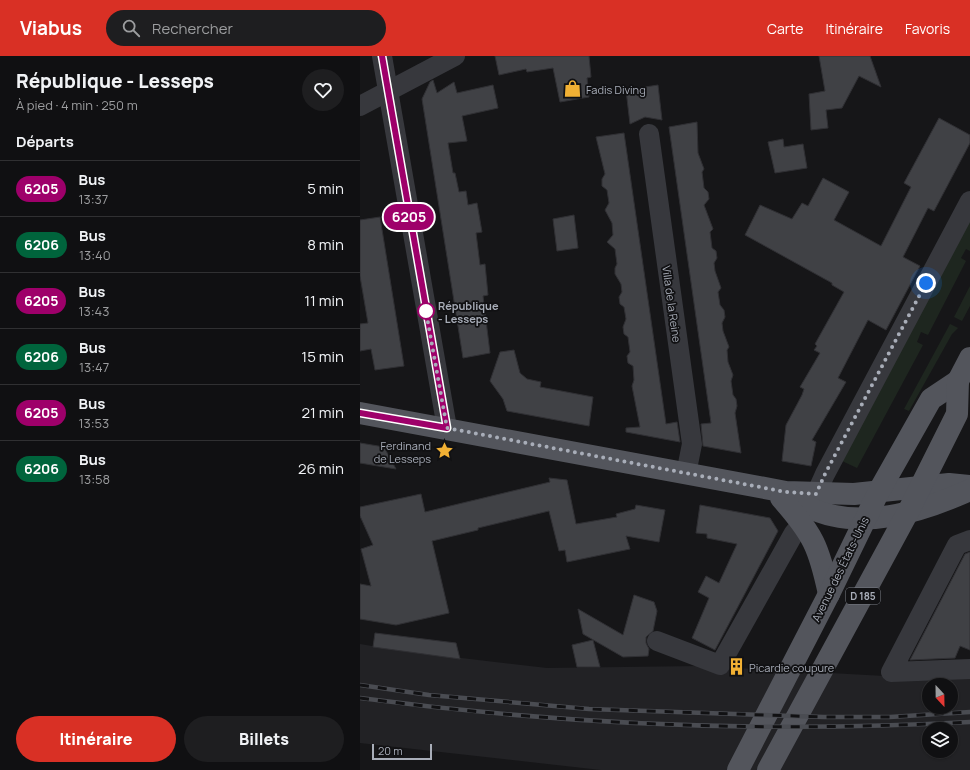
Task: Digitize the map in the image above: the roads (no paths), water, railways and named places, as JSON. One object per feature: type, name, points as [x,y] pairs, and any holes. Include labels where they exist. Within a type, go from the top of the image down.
[{"type":"main road","name":"D 185","points":[[768,768],[908,512],[919,488],[963,422],[958,381],[970,358]]},
{"type":"main road","name":"Avenue des États-Unis","points":[[739,768],[829,594],[879,491],[931,398],[958,381]]},
{"type":"main road","points":[[360,413],[780,491],[816,494],[854,494],[949,484],[970,486]]},
{"type":"main road","points":[[780,491],[818,511],[865,518],[908,512],[937,504],[970,490]]},
{"type":"main road","points":[[780,491],[803,522],[813,539],[822,560],[829,594]]},
{"type":"street","points":[[382,56],[447,428]]},
{"type":"street","points":[[360,106],[387,90],[429,71],[455,56]]},
{"type":"street","name":"Villa de la Reine","points":[[648,134],[692,444],[686,474]]},
{"type":"street","points":[[816,494],[825,474],[970,201]]},
{"type":"street","points":[[657,641],[720,665],[794,533],[803,522]]},
{"type":"street","points":[[970,540],[957,545],[891,672],[970,669]]},
{"type":"railway","points":[[360,685],[429,695],[589,709],[824,717],[890,717],[970,712]]},
{"type":"railway","points":[[360,698],[512,715],[664,724],[817,727],[970,722]]},
{"type":"place","name":"Fadis Diving","points":[[573,89]]},
{"type":"place","name":"République - Lesseps","points":[[426,311]]},
{"type":"place","name":"Ferdinand de Lesseps","points":[[444,451]]},
{"type":"place","name":"Picardie coupure","points":[[736,667]]}]
